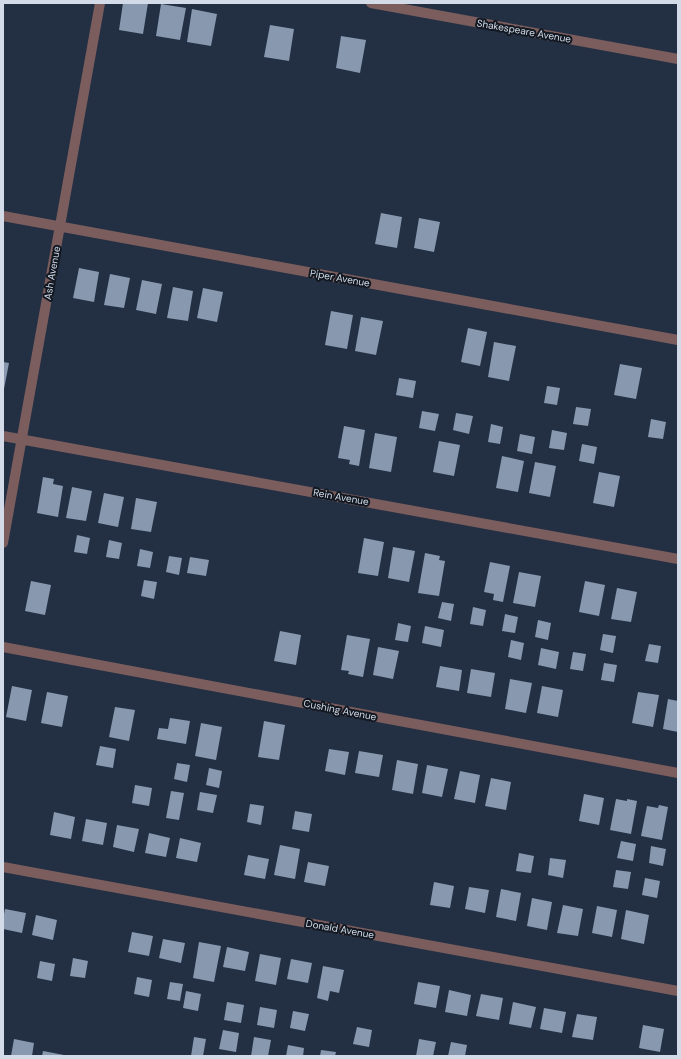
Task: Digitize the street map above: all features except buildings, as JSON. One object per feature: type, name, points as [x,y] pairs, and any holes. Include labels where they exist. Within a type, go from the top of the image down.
[{"type":"street","name":"Ash Avenue","points":[[3,543],[100,3]]},
{"type":"street","name":"Shakespeare Avenue","points":[[371,3],[678,59]]},
{"type":"street","name":"Piper Avenue","points":[[3,216],[678,340]]},
{"type":"street","name":"Rein Avenue","points":[[3,436],[678,559]]},
{"type":"street","name":"Cushing Avenue","points":[[3,647],[678,773]]},
{"type":"street","name":"Donald Avenue","points":[[3,867],[678,991]]}]
